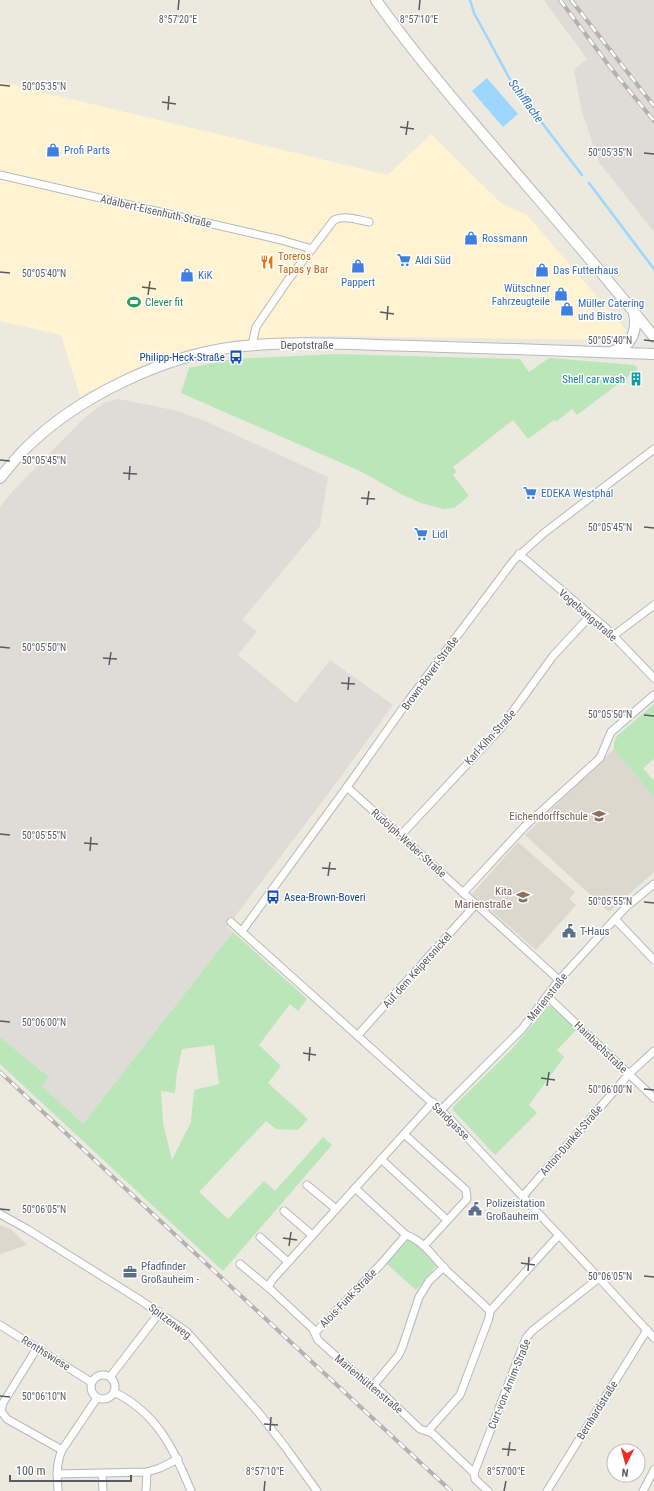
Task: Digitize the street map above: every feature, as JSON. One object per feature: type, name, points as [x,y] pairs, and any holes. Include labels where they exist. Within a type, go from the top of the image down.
[{"type":"main road","points":[[376,0],[397,30],[435,78],[634,311],[654,337]]},
{"type":"main road","points":[[609,352],[623,348],[633,336],[636,324],[634,311]]},
{"type":"main road","name":"Depotstraße","points":[[0,478],[24,449],[50,427],[72,411],[108,389],[133,377],[178,360],[214,350],[252,345],[364,345],[654,354]]},
{"type":"street","name":"Adalbert-Eisenhuth-Straße","points":[[0,175],[275,238],[312,249]]},
{"type":"street","points":[[252,345],[256,327],[334,220],[337,218],[349,218],[369,222]]},
{"type":"street","name":"Brown-Boveri-Straße","points":[[242,931],[506,568],[519,554],[544,533],[654,449]]},
{"type":"street","name":"Vogelsangstraße","points":[[519,554],[613,636],[654,678]]},
{"type":"street","points":[[613,636],[654,605]]},
{"type":"street","name":"Karl-Kihn-Straße","points":[[401,835],[500,729],[553,656],[590,616]]},
{"type":"street","points":[[464,893],[525,826],[600,758],[611,732],[654,696]]},
{"type":"street","name":"Rudolph-Weber-Straße","points":[[347,787],[559,980]]},
{"type":"street","name":"Marienstraße","points":[[441,1110],[522,1029],[559,980],[626,907],[654,884]]},
{"type":"street","name":"Auf dem Keipersnickel","points":[[358,1035],[476,904]]},
{"type":"street","points":[[615,919],[654,960]]},
{"type":"street","name":"Sandgasse","points":[[231,922],[433,1102],[523,1196],[654,1338]]},
{"type":"street","name":"Hainbachstraße","points":[[547,996],[654,1098]]},
{"type":"street","name":"Anton-Dunkel-Straße","points":[[523,1196],[629,1074],[654,1051]]},
{"type":"street","points":[[269,1288],[270,1282],[433,1102]]},
{"type":"street","points":[[404,1134],[466,1190],[467,1194],[467,1199],[424,1246]]},
{"type":"street","points":[[381,1159],[447,1220]]},
{"type":"street","points":[[307,1185],[336,1209]]},
{"type":"street","points":[[355,1188],[406,1234],[424,1246],[490,1311]]},
{"type":"street","points":[[284,1211],[312,1235]]},
{"type":"street","name":"Spitzenweg","points":[[0,1214],[27,1229],[160,1312],[187,1332],[214,1361],[271,1428],[317,1491]]},
{"type":"street","name":"Alois-Funk-Straße","points":[[315,1333],[381,1264],[406,1234]]},
{"type":"street","points":[[428,1431],[460,1395],[489,1318],[490,1311],[559,1235]]},
{"type":"street","points":[[260,1237],[288,1262]]},
{"type":"street","name":"Marienhüttenstraße","points":[[240,1264],[269,1288],[315,1333],[318,1340],[366,1384],[376,1388],[420,1429],[428,1431],[474,1473]]},
{"type":"street","points":[[373,1386],[394,1362],[402,1348],[419,1297],[429,1281],[444,1267]]},
{"type":"street","name":"Curt-von-Arnim-Straße","points":[[474,1473],[529,1334],[599,1278]]},
{"type":"street","points":[[110,1377],[160,1312]]},
{"type":"street","name":"Renthswiese","points":[[0,1325],[91,1382]]},
{"type":"street","name":"Bernhardstraße","points":[[547,1491],[647,1330]]},
{"type":"street","points":[[37,1348],[3,1403],[2,1411],[7,1419],[62,1450]]},
{"type":"street","points":[[103,1374],[110,1377],[114,1383],[114,1392],[106,1399],[97,1398],[91,1389],[91,1382],[99,1375],[103,1374]]},
{"type":"street","points":[[114,1392],[132,1401],[144,1411],[167,1440],[178,1459],[191,1491]]},
{"type":"street","points":[[58,1491],[58,1462],[62,1450],[97,1398]]},
{"type":"street","points":[[57,1474],[147,1472],[160,1468],[178,1459]]},
{"type":"street","points":[[643,1491],[654,1470]]},
{"type":"street","points":[[146,1491],[147,1472]]},
{"type":"street","points":[[474,1473],[475,1479],[488,1491]]},
{"type":"street","points":[[102,1474],[103,1491]]},
{"type":"shaded area","points":[[544,0],[654,0],[654,232],[599,162],[582,112],[574,70],[587,59]]},
{"type":"shaded area","points":[[0,82],[388,175],[431,134],[501,203],[527,215],[626,330],[617,340],[316,336],[239,340],[186,350],[141,366],[80,396],[61,335],[0,321]]},
{"type":"shaded area","points":[[119,399],[178,411],[205,421],[328,477],[320,526],[242,620],[257,631],[238,655],[296,703],[330,660],[393,705],[328,794],[227,927],[233,932],[83,1124],[42,1086],[49,1077],[0,1037],[0,507],[12,492],[81,421],[105,402]]},
{"type":"shaded area","name":"Eichendorffschule","points":[[614,749],[654,797],[654,872],[609,912],[525,835]]},
{"type":"shaded area","name":"Kita Marienstraße","points":[[518,842],[575,892],[569,899],[576,905],[536,950],[472,894]]},
{"type":"shaded area","points":[[0,1225],[11,1229],[27,1245],[0,1254]]},
{"type":"green space","points":[[336,354],[520,359],[529,372],[549,358],[635,365],[638,369],[577,415],[572,409],[556,422],[554,420],[528,439],[513,420],[453,467],[457,472],[453,475],[469,496],[454,508],[444,509],[421,503],[403,495],[360,471],[181,393],[189,368],[232,359]]},
{"type":"green space","points":[[654,704],[654,759],[643,768],[654,781],[654,797],[614,749],[614,742],[617,736]]},
{"type":"green space","points":[[233,932],[307,999],[298,1011],[290,1004],[259,1045],[281,1066],[268,1083],[308,1119],[298,1130],[276,1129],[266,1121],[199,1192],[228,1219],[264,1181],[275,1191],[323,1137],[332,1145],[223,1271],[0,1064],[0,1037],[49,1077],[42,1086],[83,1124]],"holes":[[[214,1045],[219,1084],[194,1090],[191,1122],[172,1160],[163,1123],[161,1091],[175,1093],[177,1072],[182,1049]]]},
{"type":"green space","points":[[548,1006],[554,1007],[577,1029],[557,1050],[564,1057],[529,1105],[537,1113],[495,1155],[453,1110],[453,1107],[511,1050]]},
{"type":"green space","points":[[409,1239],[438,1264],[416,1290],[387,1264]]},
{"type":"water","points":[[487,78],[518,114],[503,127],[472,91]]},
{"type":"waterway","name":"Schifflache","points":[[470,0],[474,13],[513,85],[582,175]]},
{"type":"waterway","name":"Schifflache","points":[[589,183],[654,269]]},
{"type":"railway","points":[[560,0],[610,67],[654,121]]},
{"type":"railway","points":[[571,0],[654,106]]},
{"type":"railway","points":[[0,1072],[451,1491]]},
{"type":"place","name":"Profi Parts","points":[[53,150]]},
{"type":"place","name":"Rossmann","points":[[471,238]]},
{"type":"place","name":"Aldi Süd","points":[[404,260]]},
{"type":"place","name":"Toreros Tapas y Bar","points":[[267,262]]},
{"type":"place","name":"Pappert","points":[[358,266]]},
{"type":"place","name":"Das Futterhaus","points":[[542,270]]},
{"type":"place","name":"KiK","points":[[187,275]]},
{"type":"place","name":"Wütschner Fahrzeugteile","points":[[561,294]]},
{"type":"place","name":"Clever fit","points":[[134,302]]},
{"type":"place","name":"Müller Catering und Bistro","points":[[567,309]]},
{"type":"place","name":"Philipp-Heck-Straße","points":[[236,357]]},
{"type":"place","name":"Shell car wash","points":[[636,379]]},
{"type":"place","name":"EDEKA Westphal","points":[[530,493]]},
{"type":"place","name":"Lidl","points":[[421,534]]},
{"type":"place","name":"Eichendorffschule","points":[[599,816]]},
{"type":"place","name":"Asea-Brown-Boveri","points":[[273,897]]},
{"type":"place","name":"Kita Marienstraße","points":[[523,897]]},
{"type":"place","name":"T-Haus","points":[[569,931]]},
{"type":"place","name":"Polizeistation Großauheim","points":[[475,1209]]},
{"type":"place","name":"Pfadfinder Großauheim -","points":[[130,1272]]}]
